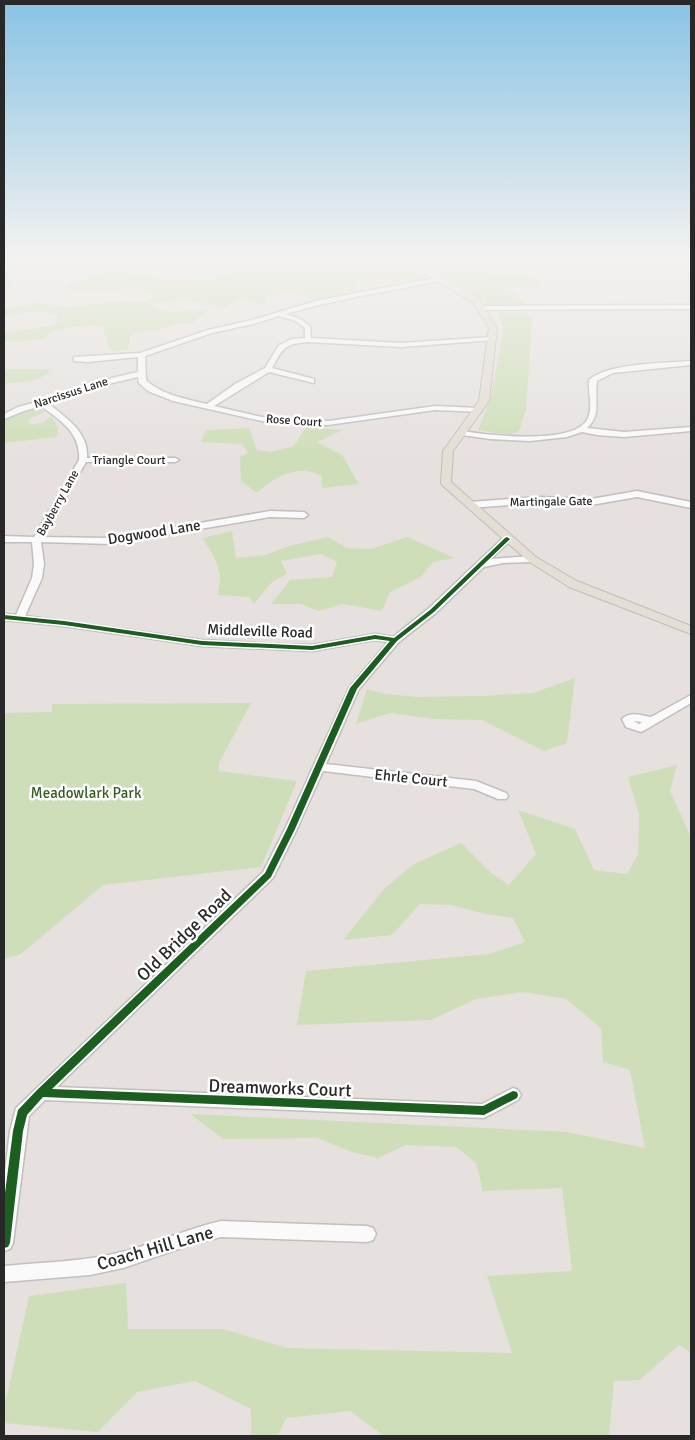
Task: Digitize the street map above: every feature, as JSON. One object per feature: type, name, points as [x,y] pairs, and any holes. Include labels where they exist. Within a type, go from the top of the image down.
[{"type":"main road","points":[[490,323],[493,328],[484,401],[448,451],[446,483],[507,539],[532,559],[573,584],[691,630]]},
{"type":"street","points":[[77,359],[141,355],[243,323]]},
{"type":"street","points":[[303,323],[308,327],[308,340]]},
{"type":"street","points":[[210,406],[238,386],[268,369],[280,346],[292,341],[308,340],[402,345],[492,339]]},
{"type":"street","points":[[140,374],[141,355]]},
{"type":"street","points":[[584,430],[591,422],[593,413],[592,388],[594,380],[601,375],[612,372],[691,363]]},
{"type":"street","points":[[268,369],[311,381]]},
{"type":"street","name":"Rose Court","points":[[140,374],[142,381],[151,389],[176,399],[262,419],[328,423],[435,408],[478,410]]},
{"type":"street","name":"Narcissus Lane","points":[[4,417],[20,409],[44,404],[89,386],[140,374]]},
{"type":"street","name":"Bayberry Lane","points":[[20,617],[36,582],[39,564],[36,549],[37,540],[82,460],[84,447],[79,434],[44,404]]},
{"type":"street","points":[[462,433],[482,437],[514,439],[554,436],[584,430],[597,434],[614,435],[691,429]]},
{"type":"street","name":"Triangle Court","points":[[82,460],[175,460]]},
{"type":"street","name":"Martingale Gate","points":[[470,505],[538,500],[591,502],[637,494],[691,505]]},
{"type":"street","name":"Dogwood Lane","points":[[4,539],[111,541],[270,514],[304,515]]},
{"type":"street","points":[[395,640],[432,611],[507,539]]},
{"type":"street","points":[[482,564],[503,560],[532,559]]},
{"type":"street","name":"Middleville Road","points":[[4,616],[202,643],[312,648],[375,637],[395,640]]},
{"type":"street","name":"Old Bridge Road","points":[[4,1243],[18,1131],[22,1114],[41,1092],[268,874],[354,688],[395,640]]},
{"type":"street","points":[[651,721],[691,698]]},
{"type":"street","name":"Ehrle Court","points":[[318,767],[476,784],[502,796]]},
{"type":"street","name":"Dreamworks Court","points":[[41,1092],[484,1111],[513,1095]]},
{"type":"street","name":"Coach Hill Lane","points":[[4,1274],[90,1267],[123,1260],[193,1236],[221,1229],[366,1234]]},
{"type":"green space","points":[[56,323],[191,323],[176,324],[155,331],[148,330],[131,333],[127,350],[111,351],[102,325],[79,326],[54,331],[44,339],[4,342],[4,330],[10,332],[52,326]]},
{"type":"green space","points":[[501,323],[532,323],[526,409],[519,431],[509,435],[478,430],[490,400],[503,328]]},
{"type":"green space","points":[[4,368],[49,369],[48,374],[35,380],[4,384]]},
{"type":"green space","points":[[39,407],[45,412],[27,420],[31,424],[43,423],[51,416],[58,427],[57,437],[4,443],[4,421],[24,410]]},
{"type":"green space","points":[[306,427],[343,430],[317,442],[342,455],[359,484],[322,488],[322,476],[309,471],[300,471],[280,477],[257,493],[241,481],[240,457],[248,453],[242,444],[201,442],[206,430],[249,428],[257,450],[271,452],[294,446]]},
{"type":"green space","points":[[232,531],[236,558],[265,555],[289,546],[328,537],[347,548],[372,549],[407,537],[455,558],[433,562],[421,577],[390,592],[382,611],[343,604],[318,611],[301,604],[271,604],[290,580],[332,577],[337,562],[321,554],[281,561],[287,574],[272,582],[254,604],[249,597],[218,595],[219,570],[203,538]]},
{"type":"green space","points":[[575,678],[567,743],[544,751],[482,720],[434,719],[390,713],[356,724],[367,689],[385,694],[417,697],[482,696],[533,693]]},
{"type":"green space","name":"Meadowlark Park","points":[[251,703],[219,763],[219,771],[297,781],[261,867],[103,885],[21,954],[4,959],[4,713],[52,712],[52,704]]},
{"type":"green space","points":[[677,765],[670,791],[691,837],[691,1353],[679,1345],[640,1380],[614,1381],[609,1436],[384,1436],[350,1411],[286,1418],[278,1436],[251,1436],[251,1409],[195,1381],[137,1392],[98,1432],[4,1423],[4,1409],[29,1296],[126,1283],[128,1329],[223,1329],[287,1348],[512,1353],[487,1276],[572,1271],[562,1188],[483,1191],[476,1163],[456,1147],[406,1145],[378,1158],[352,1152],[317,1138],[223,1139],[190,1114],[567,1132],[645,1148],[630,1070],[603,1062],[601,1028],[566,999],[524,992],[476,999],[431,1020],[297,1025],[306,971],[489,954],[525,942],[513,918],[485,914],[451,905],[420,904],[392,935],[343,940],[385,888],[414,864],[461,843],[490,872],[509,885],[536,854],[518,810],[575,829],[594,870],[627,874],[638,855],[639,815],[628,777]]},
{"type":"cycle path","points":[[4,617],[64,623],[202,643],[312,648],[375,637],[395,640],[432,611],[507,539]]},
{"type":"cycle path","points":[[4,1243],[22,1113],[268,875],[291,829],[354,688],[395,640]]},
{"type":"cycle path","points":[[41,1093],[484,1111],[513,1095]]}]
